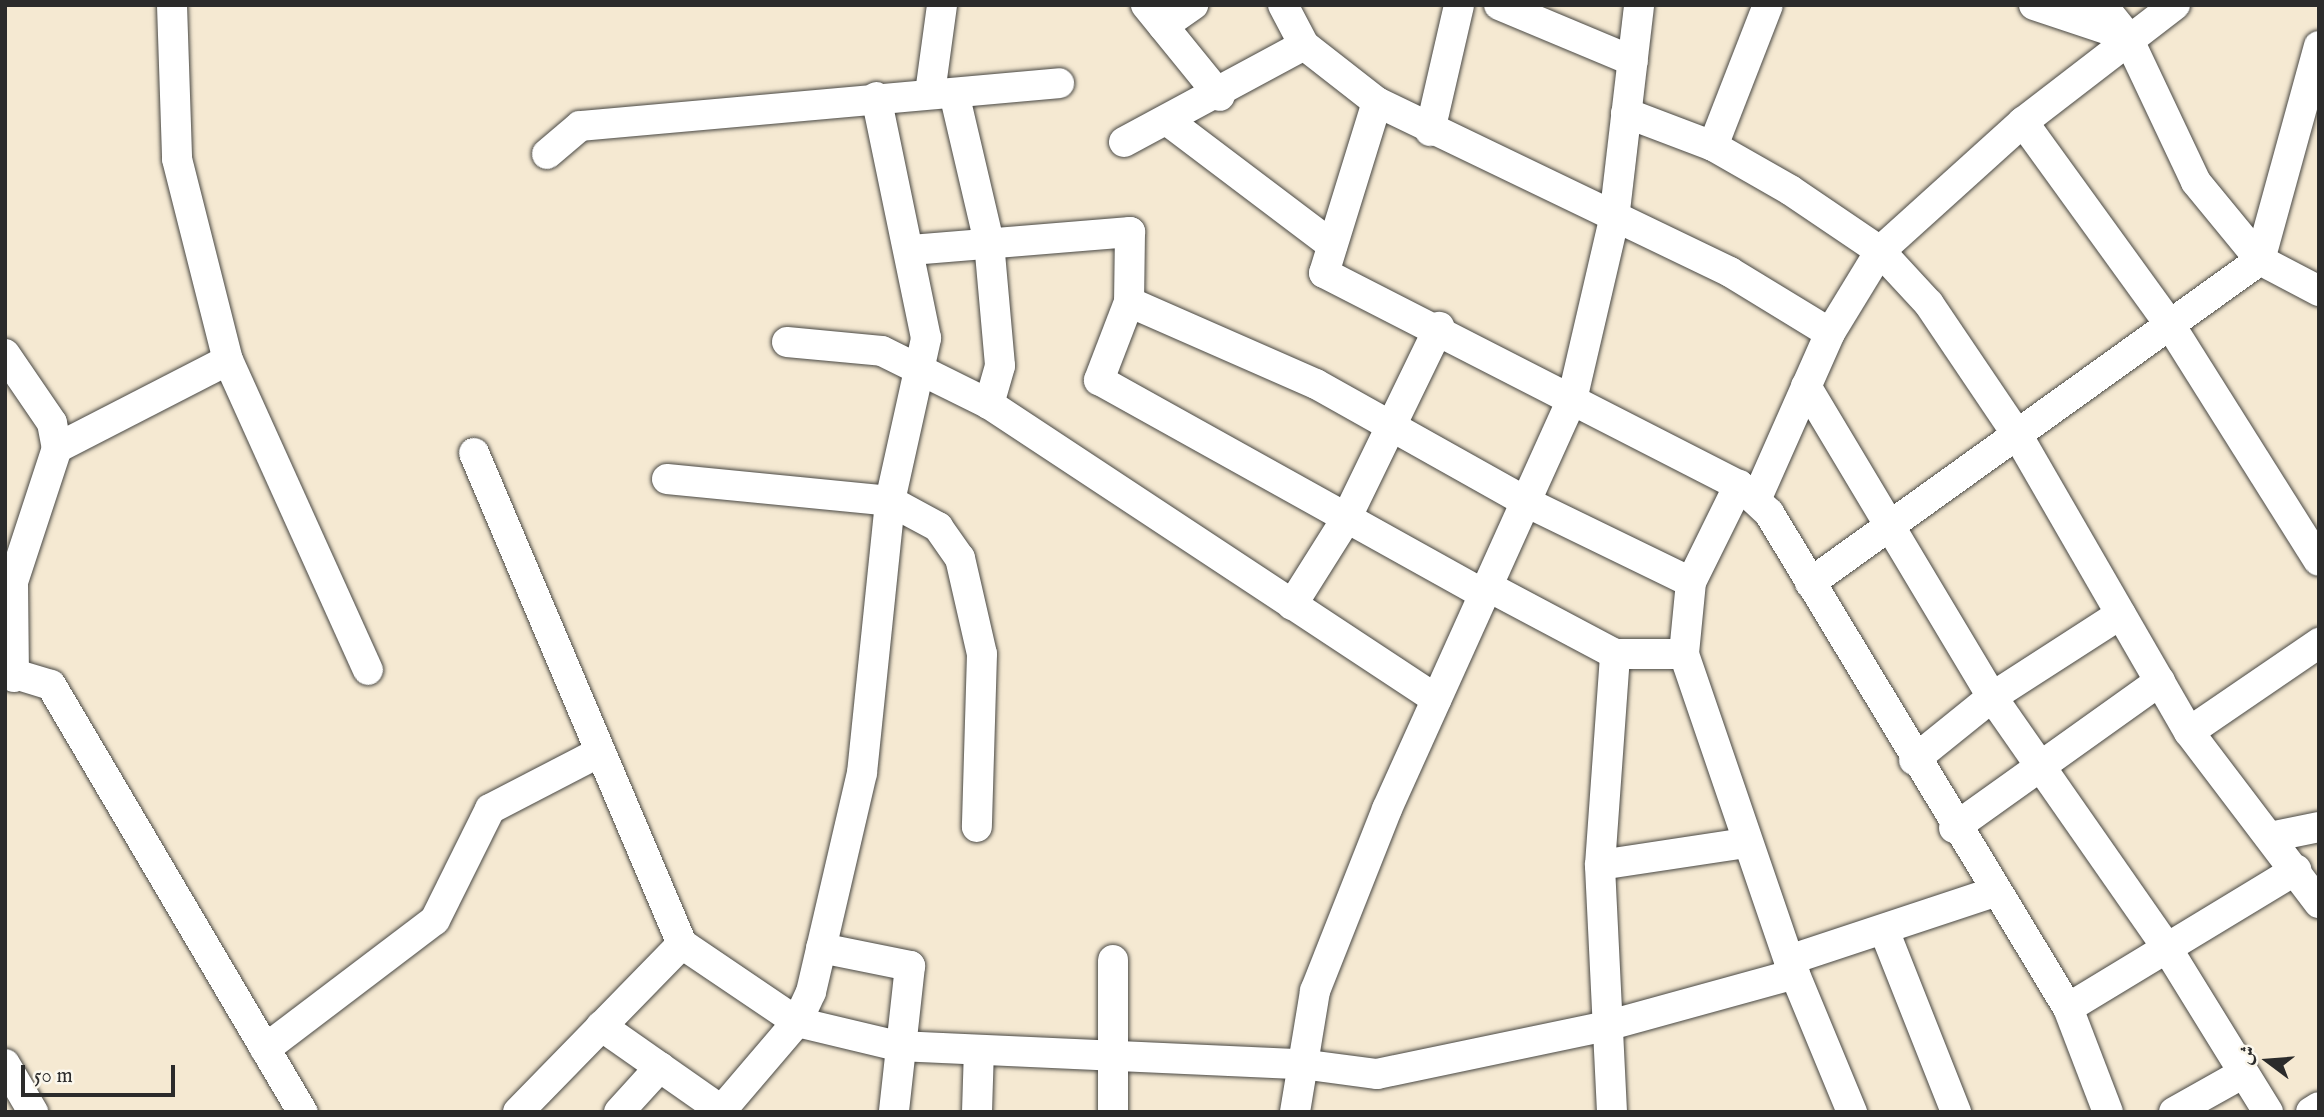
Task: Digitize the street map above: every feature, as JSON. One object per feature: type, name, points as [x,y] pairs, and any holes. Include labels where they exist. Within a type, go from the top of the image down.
[{"type":"street","points":[[172,5],[177,159],[228,360],[368,670]]},
{"type":"street","points":[[942,5],[942,93],[989,242],[1000,366],[989,404]]},
{"type":"street","points":[[1193,5],[1155,16],[1220,96]]},
{"type":"street","points":[[1283,5],[1304,45],[1377,102],[1430,131],[1731,272],[1830,333]]},
{"type":"street","points":[[1430,131],[1458,5]]},
{"type":"street","points":[[1499,5],[1633,61]]},
{"type":"street","points":[[1295,1112],[1315,991],[1436,699],[1572,401],[1614,219],[1639,5]]},
{"type":"street","points":[[1713,146],[1768,5]]},
{"type":"street","points":[[2034,5],[2127,36]]},
{"type":"street","points":[[2102,5],[2127,36],[2196,182],[2260,260],[2319,291]]},
{"type":"street","points":[[1852,1112],[1792,967],[1746,843],[1684,654],[1691,582],[1748,492],[1807,386],[1830,333],[1880,251],[2023,122],[2127,36],[2175,5]]},
{"type":"street","points":[[1124,142],[1220,96],[1304,45]]},
{"type":"street","points":[[1810,583],[2172,328],[2260,260],[2319,46]]},
{"type":"street","points":[[547,154],[580,126],[876,97],[1059,83]]},
{"type":"street","points":[[601,1026],[720,1111],[797,1022],[821,948],[862,772],[890,501],[917,367],[926,338],[911,250],[876,97]]},
{"type":"street","points":[[1377,102],[1324,273],[1439,327],[1572,401],[1748,492],[1810,583],[1954,828],[2067,1008],[2108,1112]]},
{"type":"street","points":[[1626,113],[1713,146],[1880,251],[1929,304],[2018,436],[2189,732],[2319,903]]},
{"type":"street","points":[[1168,121],[1332,245]]},
{"type":"street","points":[[2023,122],[2172,328],[2319,561]]},
{"type":"street","points":[[911,250],[1130,232],[1129,302],[1099,380],[1345,521],[1615,654],[1684,654]]},
{"type":"street","points":[[1129,302],[1316,384],[1526,502],[1691,582]]},
{"type":"street","points":[[1292,605],[1345,521],[1439,327]]},
{"type":"street","points":[[787,342],[883,351],[989,404],[1436,699]]},
{"type":"street","points":[[5,354],[52,423],[57,448],[13,582],[10,671],[51,685],[303,1112]]},
{"type":"street","points":[[57,448],[228,360]]},
{"type":"street","points":[[1807,386],[1894,523],[1992,697],[2040,771],[2165,944],[2240,1075],[2268,1112]]},
{"type":"street","points":[[474,453],[682,944],[797,1022],[898,1046],[1301,1064],[1377,1074],[1606,1026],[1792,967],[1884,930],[1995,892]]},
{"type":"street","points":[[667,479],[890,501],[938,527],[960,558],[982,654],[977,827]]},
{"type":"street","points":[[1914,760],[1992,697],[2121,614]]},
{"type":"street","points":[[2189,732],[2319,643]]},
{"type":"street","points":[[1612,1112],[1600,865],[1615,654]]},
{"type":"street","points":[[1954,828],[2040,771],[2160,681]]},
{"type":"street","points":[[265,1049],[435,920],[490,810],[600,752]]},
{"type":"street","points":[[2270,837],[2319,827]]},
{"type":"street","points":[[1600,865],[1746,843]]},
{"type":"street","points":[[2067,1008],[2165,944],[2296,870]]},
{"type":"street","points":[[1884,930],[1956,1112]]},
{"type":"street","points":[[518,1112],[682,944]]},
{"type":"street","points":[[821,948],[910,966],[898,1046],[894,1112]]},
{"type":"street","points":[[1112,961],[1116,1056],[1113,1112]]},
{"type":"street","points":[[977,1112],[979,1049]]},
{"type":"street","points":[[5,1064],[33,1112]]},
{"type":"street","points":[[619,1112],[660,1067]]},
{"type":"street","points":[[2174,1112],[2240,1075]]},
{"type":"street","points":[[289,1085],[325,1112]]},
{"type":"street","points":[[2311,1112],[2319,1107]]}]
